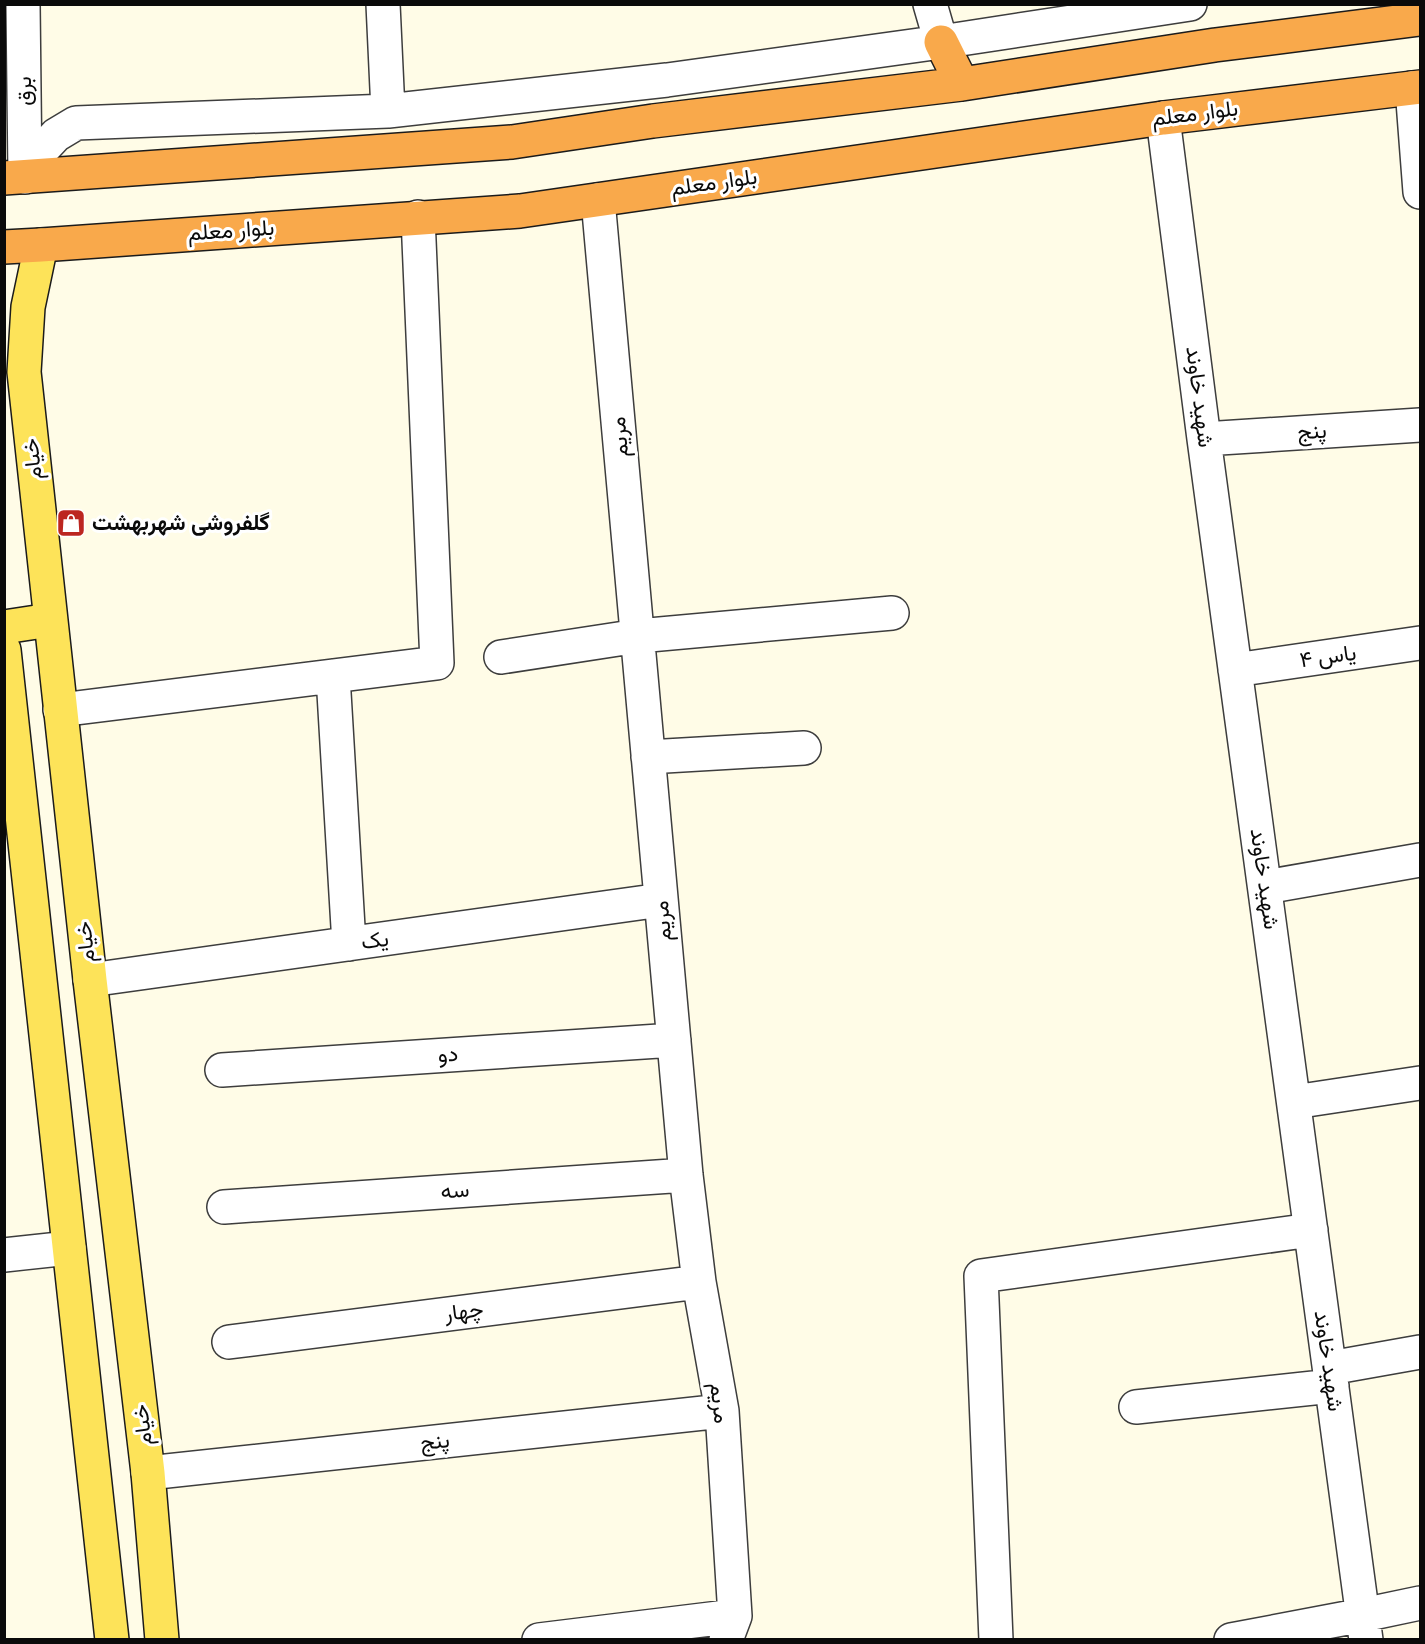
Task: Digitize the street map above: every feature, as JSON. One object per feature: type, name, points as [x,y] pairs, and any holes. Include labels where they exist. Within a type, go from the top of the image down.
[{"type":"highway","points":[[15,177],[512,142],[653,122],[962,84],[1215,45],[1420,19]]},
{"type":"highway","points":[[941,42],[962,84]]},
{"type":"highway","name":"بلوار معلم","points":[[4,247],[520,210],[1163,118],[1416,88]]},
{"type":"main road","name":"خیام","points":[[41,245],[28,307],[24,372],[90,980],[148,1473],[162,1640]]},
{"type":"main road","points":[[4,627],[50,620]]},
{"type":"main road","points":[[4,650],[13,797],[69,1248],[112,1640]]},
{"type":"street","name":"برق","points":[[15,177],[23,4]]},
{"type":"street","points":[[383,4],[388,111]]},
{"type":"street","points":[[930,4],[941,42]]},
{"type":"street","points":[[15,177],[56,135],[76,123],[388,111],[667,80],[1190,4]]},
{"type":"street","points":[[1416,88],[1420,192]]},
{"type":"street","name":"شهید خاوند","points":[[1163,118],[1204,439],[1365,1627]]},
{"type":"street","name":"مریم","points":[[598,200],[686,1174],[699,1282],[722,1411],[730,1628]]},
{"type":"street","points":[[60,710],[437,663],[418,218]]},
{"type":"street","name":"پنج","points":[[1204,439],[1420,425]]},
{"type":"street","points":[[501,657],[638,636],[892,613]]},
{"type":"street","name":"یاس ۴","points":[[1235,670],[1420,643]]},
{"type":"street","points":[[333,676],[349,944]]},
{"type":"street","points":[[648,757],[804,748]]},
{"type":"street","points":[[1265,887],[1420,860]]},
{"type":"street","name":"یک","points":[[90,980],[661,900]]},
{"type":"street","name":"دو","points":[[222,1070],[674,1040]]},
{"type":"street","points":[[1294,1102],[1420,1083]]},
{"type":"street","name":"سه","points":[[224,1207],[686,1174]]},
{"type":"street","points":[[996,1640],[981,1276],[1311,1230]]},
{"type":"street","points":[[4,1256],[69,1248]]},
{"type":"street","name":"چهار","points":[[229,1342],[699,1282]]},
{"type":"street","points":[[1136,1407],[1331,1377],[1420,1352]]},
{"type":"street","name":"پنج","points":[[148,1473],[722,1411]]},
{"type":"street","points":[[1231,1640],[1365,1627],[1420,1603]]},
{"type":"street","points":[[539,1640],[730,1628]]},
{"type":"place","name":"گلفروشی شهربهشت","points":[[71,523]]}]
